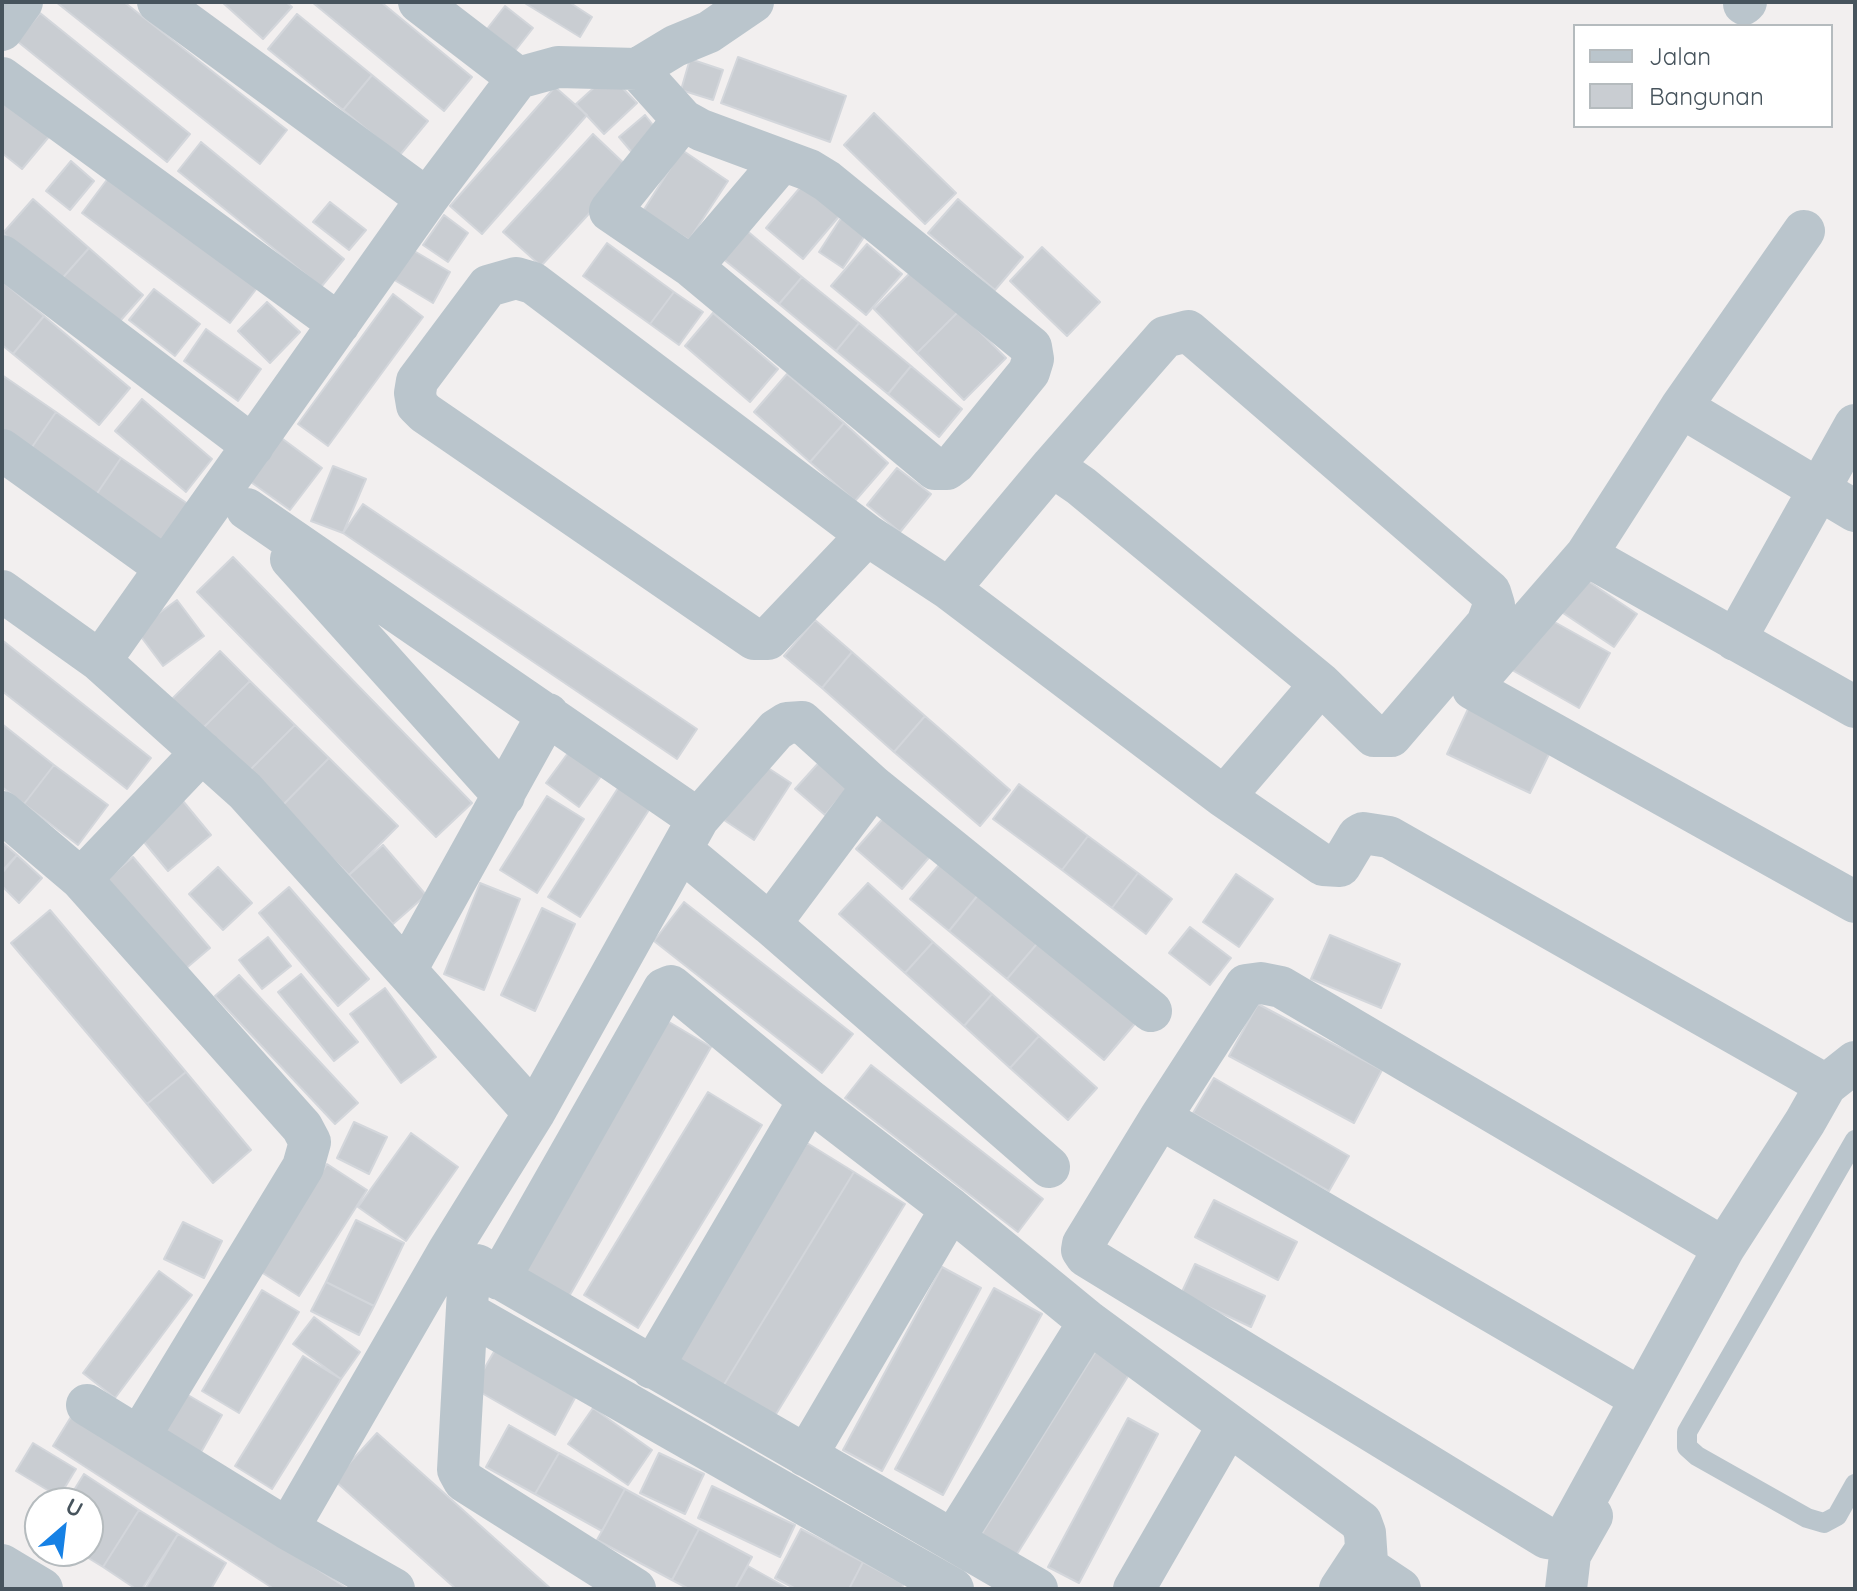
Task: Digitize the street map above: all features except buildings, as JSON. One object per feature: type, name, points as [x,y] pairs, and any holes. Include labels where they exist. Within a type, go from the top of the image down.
[{"type":"street","points":[[2,30],[22,2]]},
{"type":"street","points":[[158,2],[427,199]]},
{"type":"street","points":[[419,2],[518,78]]},
{"type":"street","points":[[100,661],[166,568],[234,499],[253,446],[427,199],[518,78],[558,67],[637,69],[675,46],[709,32],[753,2]]},
{"type":"street","points":[[637,69],[683,120],[701,130],[809,170],[827,181],[1031,347],[1033,359],[1029,372],[955,463],[947,469],[935,469],[692,267],[610,211],[683,120]]},
{"type":"street","points":[[2,78],[339,324]]},
{"type":"street","points":[[692,267],[782,161]]},
{"type":"street","points":[[1804,231],[1681,407],[1586,555],[1474,684],[1473,689],[1855,902]]},
{"type":"street","points":[[2,256],[253,446]]},
{"type":"street","points":[[867,535],[768,639],[754,639],[425,413],[417,405],[417,381],[488,286],[516,278],[533,283],[867,535],[949,589],[1224,797],[1323,865],[1340,866],[1363,833],[1389,837],[1840,1074],[1805,1122],[1724,1248],[1561,1540],[1547,1538],[1086,1256],[1082,1250],[1083,1244],[1160,1118],[1246,985],[1261,983],[1281,987],[1724,1248]]},
{"type":"street","points":[[949,589],[1052,466],[1165,337],[1188,331],[1490,592],[1494,605],[1487,624],[1391,736],[1374,736],[1321,684],[1052,466]]},
{"type":"street","points":[[1681,407],[1855,511]]},
{"type":"street","points":[[1735,640],[1855,425]]},
{"type":"street","points":[[2,450],[166,568]]},
{"type":"street","points":[[234,499],[548,714],[690,834],[770,924],[1049,1167]]},
{"type":"street","points":[[234,499],[504,796]]},
{"type":"street","points":[[1586,555],[1855,707]]},
{"type":"street","points":[[2,591],[100,661],[245,791],[534,1113]]},
{"type":"street","points":[[1224,797],[1321,684]]},
{"type":"street","points":[[406,970],[548,714]]},
{"type":"street","points":[[635,1589],[464,1481],[458,1470],[472,1263],[534,1113],[690,834],[776,730],[787,723],[802,722],[873,786],[1151,1011]]},
{"type":"street","points":[[81,879],[202,752]]},
{"type":"street","points":[[770,924],[873,786]]},
{"type":"street","points":[[2,812],[81,879],[302,1127],[310,1142],[303,1167],[139,1437]]},
{"type":"street","points":[[288,1529],[664,989],[671,986],[1089,1322],[1361,1522],[1370,1569],[1400,1589]]},
{"type":"street","points":[[652,1368],[809,1100]]},
{"type":"street","points":[[1160,1118],[1640,1398]]},
{"type":"street","points":[[1566,1589],[1570,1555],[1788,1178],[1805,1122]]},
{"type":"street","points":[[806,1456],[951,1209]]},
{"type":"street","points":[[472,1263],[1037,1589]]},
{"type":"street","points":[[468,1313],[933,1584]]},
{"type":"street","points":[[953,1540],[1089,1322]]},
{"type":"street","points":[[87,1405],[288,1529],[394,1589]]},
{"type":"street","points":[[1134,1589],[1228,1426]]},
{"type":"street","points":[[1340,1589],[1365,1551]]},
{"type":"street","points":[[2,1565],[42,1589]]},
{"type":"lane","points":[[1855,1140],[1687,1432],[1687,1447],[1697,1456],[1807,1518],[1824,1523],[1837,1516],[1855,1484]]}]
